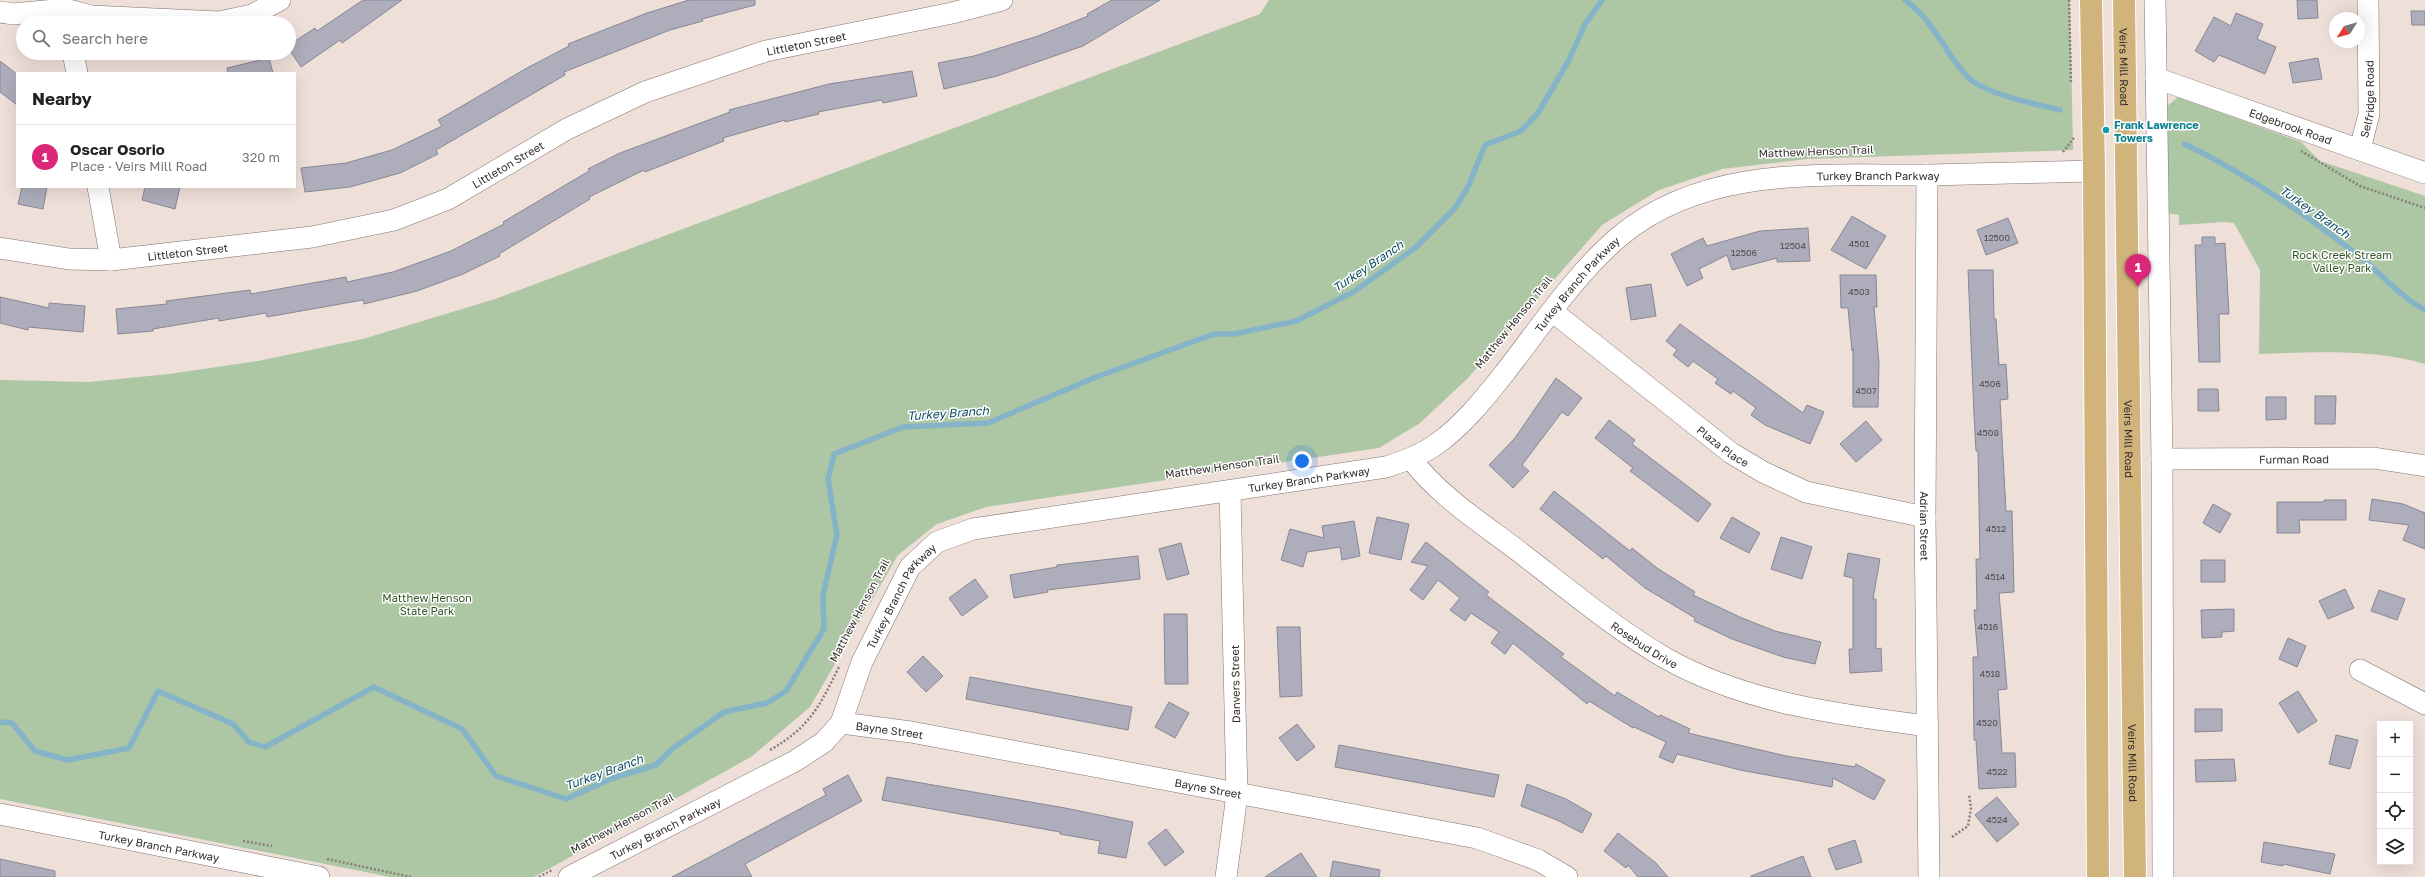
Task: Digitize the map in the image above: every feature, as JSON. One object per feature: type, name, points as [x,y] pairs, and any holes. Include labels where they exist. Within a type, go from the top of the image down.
[{"type":"main road","points":[[2091,0],[2094,171],[2098,877]]},
{"type":"main road","name":"Veirs Mill Road","points":[[2124,0],[2135,877]]},
{"type":"street","points":[[244,16],[252,14],[280,0]]},
{"type":"street","name":"Littleton Street","points":[[0,248],[69,259],[111,260],[312,237],[394,220],[448,199],[567,129],[645,92],[766,51],[952,13],[1002,0]]},
{"type":"street","points":[[2155,0],[2162,459],[2163,877]]},
{"type":"street","name":"Selfridge Road","points":[[2360,149],[2369,114],[2368,0]]},
{"type":"street","points":[[0,12],[13,14],[65,11],[91,16]]},
{"type":"street","points":[[74,60],[77,72]]},
{"type":"street","name":"Edgebrook Road","points":[[2156,78],[2425,173]]},
{"type":"street","name":"Turkey Branch Parkway","points":[[561,873],[795,761],[824,742],[841,723],[862,662],[897,590],[910,567],[937,542],[973,529],[1386,468],[1411,459],[1438,443],[1477,407],[1589,266],[1620,236],[1646,217],[1698,193],[1761,178],[1849,173],[1927,175],[2094,171]]},
{"type":"street","name":"Adrian Street","points":[[1927,175],[1926,518],[1929,877]]},
{"type":"street","points":[[98,188],[111,260]]},
{"type":"street","name":"Plaza Place","points":[[1552,311],[1731,453],[1763,472],[1806,492],[1926,518]]},
{"type":"street","name":"Furman Road","points":[[2162,459],[2374,458],[2425,466]]},
{"type":"street","name":"Rosebud Drive","points":[[1411,459],[1424,476],[1458,504],[1624,632],[1668,659],[1747,694],[1857,717],[1928,726]]},
{"type":"street","name":"Danvers Street","points":[[1226,877],[1237,795],[1230,491]]},
{"type":"street","points":[[2360,670],[2425,704]]},
{"type":"street","name":"Bayne Street","points":[[841,723],[911,732],[1237,795],[1477,838],[1538,860],[1567,877]]},
{"type":"street","name":"Turkey Branch Parkway","points":[[0,814],[239,869],[319,877]]},
{"type":"path","points":[[2069,0],[2071,92]]},
{"type":"path","points":[[2072,130],[2072,138]]},
{"type":"path","points":[[2294,148],[2360,186],[2425,208]]},
{"type":"path","name":"Matthew Henson Trail","points":[[767,752],[787,741],[809,721],[818,708],[842,660]]},
{"type":"path","points":[[1952,838],[1968,826],[1971,808],[1969,794]]},
{"type":"path","points":[[539,877],[561,873]]},
{"type":"green space","name":"Matthew Henson State Park","points":[[1269,0],[2070,0],[2073,150],[1807,159],[1722,169],[1659,190],[1602,225],[1467,379],[1420,423],[1379,448],[986,507],[937,524],[898,555],[810,707],[751,757],[534,877],[390,877],[0,799],[0,380],[89,382],[169,374],[258,361],[363,339],[495,299],[1260,14]]},
{"type":"green space","name":"Rock Creek Stream Valley Park","points":[[2178,97],[2301,142],[2320,161],[2425,196],[2425,364],[2406,359],[2365,354],[2321,352],[2259,354],[2260,270],[2234,223],[2224,222],[2179,225],[2179,215],[2165,213],[2166,107]]},
{"type":"building","points":[[363,0],[402,0],[342,43],[340,40],[301,67],[296,60],[296,40],[315,28],[317,31]]},
{"type":"building","points":[[689,0],[755,0],[755,5],[702,19],[703,21],[670,30],[564,72],[565,75],[436,150],[438,154],[400,173],[350,187],[305,192],[301,168],[346,163],[392,150],[442,126],[438,120],[527,68],[569,46],[568,44],[647,13]]},
{"type":"building","points":[[1112,0],[1160,0],[1083,46],[997,76],[944,89],[938,63],[974,56],[1038,36],[1088,16],[1087,14]]},
{"type":"building","points":[[2297,0],[2317,0],[2318,18],[2298,19]]},
{"type":"building","points":[[2411,11],[2425,11],[2425,25],[2412,25]]},
{"type":"building","points":[[2236,13],[2263,24],[2257,39],[2276,47],[2265,74],[2219,55],[2214,62],[2195,51],[2214,17],[2231,26]]},
{"type":"building","points":[[2318,58],[2322,79],[2293,83],[2289,63]]},
{"type":"building","points":[[261,60],[270,60],[273,72],[228,72],[227,68]]},
{"type":"building","points":[[0,61],[16,73],[16,104],[0,92]]},
{"type":"building","points":[[912,71],[917,96],[883,103],[882,100],[818,112],[819,114],[785,122],[785,120],[723,138],[724,141],[645,172],[644,170],[589,197],[590,199],[499,254],[500,256],[463,274],[417,291],[364,304],[363,300],[267,317],[266,313],[219,321],[219,318],[153,329],[153,331],[118,334],[116,309],[167,304],[166,301],[250,290],[251,294],[346,277],[347,282],[393,272],[451,251],[504,224],[503,222],[589,171],[588,169],[620,153],[730,112],[729,110],[829,84]]},
{"type":"building","points":[[22,188],[47,188],[43,209],[18,204]]},
{"type":"building","points":[[145,188],[180,188],[175,209],[142,200]]},
{"type":"building","points":[[1852,216],[1886,236],[1866,269],[1831,250]]},
{"type":"building","points":[[2008,218],[2018,243],[1986,255],[1977,230]]},
{"type":"building","points":[[1808,228],[1810,261],[1777,262],[1777,258],[1732,270],[1727,255],[1699,269],[1703,278],[1687,286],[1671,254],[1703,238],[1707,246],[1760,231]]},
{"type":"building","points":[[2202,237],[2215,237],[2215,244],[2225,243],[2229,314],[2219,314],[2220,362],[2199,362],[2195,245],[2202,245]]},
{"type":"building","points":[[1968,270],[1993,270],[1994,319],[1996,319],[1999,365],[2006,364],[2008,399],[2000,400],[2006,511],[2012,511],[2014,592],[1999,593],[2007,689],[1998,690],[2002,753],[2015,753],[2016,787],[1979,789],[1976,740],[1974,740],[1973,657],[1978,657],[1974,610],[1977,610],[1976,559],[1980,559],[1978,451],[1976,451],[1974,415]]},
{"type":"building","points":[[1840,275],[1876,275],[1877,307],[1874,307],[1879,363],[1878,407],[1853,407],[1853,348],[1852,351],[1848,308],[1841,308]]},
{"type":"building","points":[[1651,284],[1656,316],[1631,320],[1626,288]]},
{"type":"building","points":[[0,297],[49,308],[49,303],[85,306],[83,332],[28,327],[28,330],[0,323]]},
{"type":"building","points":[[1680,324],[1803,413],[1807,405],[1824,412],[1810,444],[1765,425],[1751,415],[1756,408],[1733,391],[1731,394],[1715,383],[1718,379],[1693,361],[1688,367],[1673,355],[1677,350],[1666,341]]},
{"type":"building","points":[[1556,378],[1582,398],[1568,416],[1562,412],[1522,465],[1529,471],[1513,488],[1489,465],[1515,438]]},
{"type":"building","points":[[2198,389],[2218,389],[2219,411],[2198,411]]},
{"type":"building","points":[[2315,396],[2336,396],[2335,424],[2315,424]]},
{"type":"building","points":[[2266,397],[2286,397],[2286,419],[2266,420]]},
{"type":"building","points":[[1609,420],[1635,440],[1632,444],[1711,504],[1698,522],[1630,471],[1633,468],[1595,438]]},
{"type":"building","points":[[1866,421],[1882,440],[1856,462],[1840,444]]},
{"type":"building","points":[[1554,491],[1630,551],[1632,548],[1657,568],[1695,592],[1693,595],[1742,618],[1775,631],[1821,642],[1815,664],[1783,657],[1732,639],[1694,621],[1695,618],[1645,588],[1606,556],[1603,559],[1540,509]]},
{"type":"building","points":[[2372,499],[2403,504],[2425,513],[2425,549],[2403,540],[2409,525],[2369,520]]},
{"type":"building","points":[[2324,500],[2346,500],[2346,520],[2299,520],[2300,533],[2277,533],[2277,502],[2324,502]]},
{"type":"building","points":[[2213,504],[2231,514],[2220,533],[2203,523]]},
{"type":"building","points":[[1377,517],[1409,524],[1401,560],[1369,553]]},
{"type":"building","points":[[1732,517],[1760,533],[1749,553],[1720,538]]},
{"type":"building","points":[[1354,521],[1360,556],[1342,560],[1340,547],[1307,552],[1303,567],[1281,560],[1290,529],[1324,538],[1322,526]]},
{"type":"building","points":[[1781,537],[1812,547],[1802,579],[1771,569]]},
{"type":"building","points":[[1426,542],[1489,592],[1486,595],[1564,654],[1561,657],[1615,696],[1617,692],[1659,717],[1660,715],[1690,729],[1688,733],[1786,756],[1855,767],[1856,764],[1885,780],[1874,800],[1833,778],[1832,787],[1740,770],[1677,754],[1673,763],[1659,757],[1666,742],[1634,727],[1633,728],[1589,701],[1587,704],[1513,643],[1505,654],[1491,643],[1499,632],[1471,613],[1465,621],[1450,610],[1460,598],[1438,580],[1423,600],[1410,590],[1428,566],[1411,562]]},
{"type":"building","points":[[1181,543],[1189,574],[1167,580],[1159,549]]},
{"type":"building","points":[[1848,553],[1880,559],[1873,599],[1876,599],[1876,649],[1881,648],[1882,671],[1850,673],[1849,649],[1853,649],[1853,578],[1844,576]]},
{"type":"building","points":[[1138,556],[1140,579],[1047,590],[1048,592],[1014,598],[1010,575],[1057,567],[1057,565]]},
{"type":"building","points":[[2201,560],[2225,560],[2225,582],[2201,582]]},
{"type":"building","points":[[975,579],[988,597],[962,616],[949,598]]},
{"type":"building","points":[[2345,589],[2354,608],[2328,619],[2319,601]]},
{"type":"building","points":[[2379,590],[2405,599],[2397,620],[2371,611]]},
{"type":"building","points":[[2234,609],[2234,631],[2222,632],[2222,637],[2202,638],[2201,610]]},
{"type":"building","points":[[1164,614],[1187,614],[1188,684],[1165,684]]},
{"type":"building","points":[[1277,627],[1300,627],[1302,696],[1280,697]]},
{"type":"building","points":[[2288,638],[2306,646],[2297,667],[2279,659]]},
{"type":"building","points":[[923,656],[943,676],[926,692],[907,672]]},
{"type":"building","points":[[970,677],[1132,707],[1128,730],[966,699]]},
{"type":"building","points":[[2298,691],[2317,721],[2298,733],[2279,703]]},
{"type":"building","points":[[1169,702],[1189,713],[1175,738],[1155,727]]},
{"type":"building","points":[[2195,709],[2222,709],[2222,731],[2195,732]]},
{"type":"building","points":[[1297,724],[1315,747],[1297,761],[1279,738]]},
{"type":"building","points":[[2336,735],[2358,740],[2350,769],[2329,764]]},
{"type":"building","points":[[1339,745],[1499,775],[1494,797],[1335,767]]},
{"type":"building","points":[[2234,759],[2236,781],[2196,782],[2195,760]]},
{"type":"building","points":[[848,775],[862,801],[745,864],[752,877],[672,877],[826,795],[823,789]]},
{"type":"building","points":[[887,777],[1065,808],[1133,822],[1126,858],[1098,853],[1100,841],[1060,834],[1060,832],[882,800]]},
{"type":"building","points":[[1527,784],[1566,799],[1592,814],[1582,833],[1557,820],[1521,806]]},
{"type":"building","points":[[1997,797],[2019,824],[1997,842],[1975,815]]},
{"type":"building","points":[[1166,829],[1184,852],[1165,866],[1148,843]]},
{"type":"building","points":[[1618,833],[1656,863],[1668,877],[1638,877],[1628,865],[1626,868],[1604,851]]},
{"type":"building","points":[[1855,840],[1862,862],[1836,870],[1828,849]]},
{"type":"building","points":[[2264,842],[2335,854],[2330,874],[2283,864],[2283,866],[2261,862]]},
{"type":"building","points":[[1301,853],[1317,877],[1265,877]]},
{"type":"building","points":[[1803,856],[1811,877],[1751,877],[1751,876]]},
{"type":"building","points":[[0,859],[55,871],[55,877],[0,877]]},
{"type":"building","points":[[1333,861],[1380,870],[1379,877],[1330,877]]},
{"type":"waterway","name":"Turkey Branch","points":[[0,722],[12,723],[35,751],[68,760],[129,748],[158,691],[233,724],[249,742],[265,747],[374,687],[462,729],[496,776],[566,799],[613,778],[656,765],[672,749],[724,712],[767,703],[786,691],[824,629],[823,595],[837,535],[828,479],[834,454],[903,427],[988,423],[1096,377],[1214,334],[1234,334],[1296,321],[1355,291],[1415,248],[1455,208],[1468,187],[1485,145],[1521,131],[1538,113],[1569,60],[1585,24],[1602,0]]},
{"type":"waterway","name":"Turkey Branch","points":[[1905,0],[1924,17],[1958,66],[1974,82],[1996,93],[2060,110]]},
{"type":"waterway","name":"Turkey Branch","points":[[2185,144],[2207,155],[2273,194],[2295,209],[2356,254],[2398,291],[2425,310]]},
{"type":"place","name":"Frank Lawrence Towers","points":[[2106,130]]},
{"type":"place","name":"Oscar Osorio","points":[[2138,287]]}]
